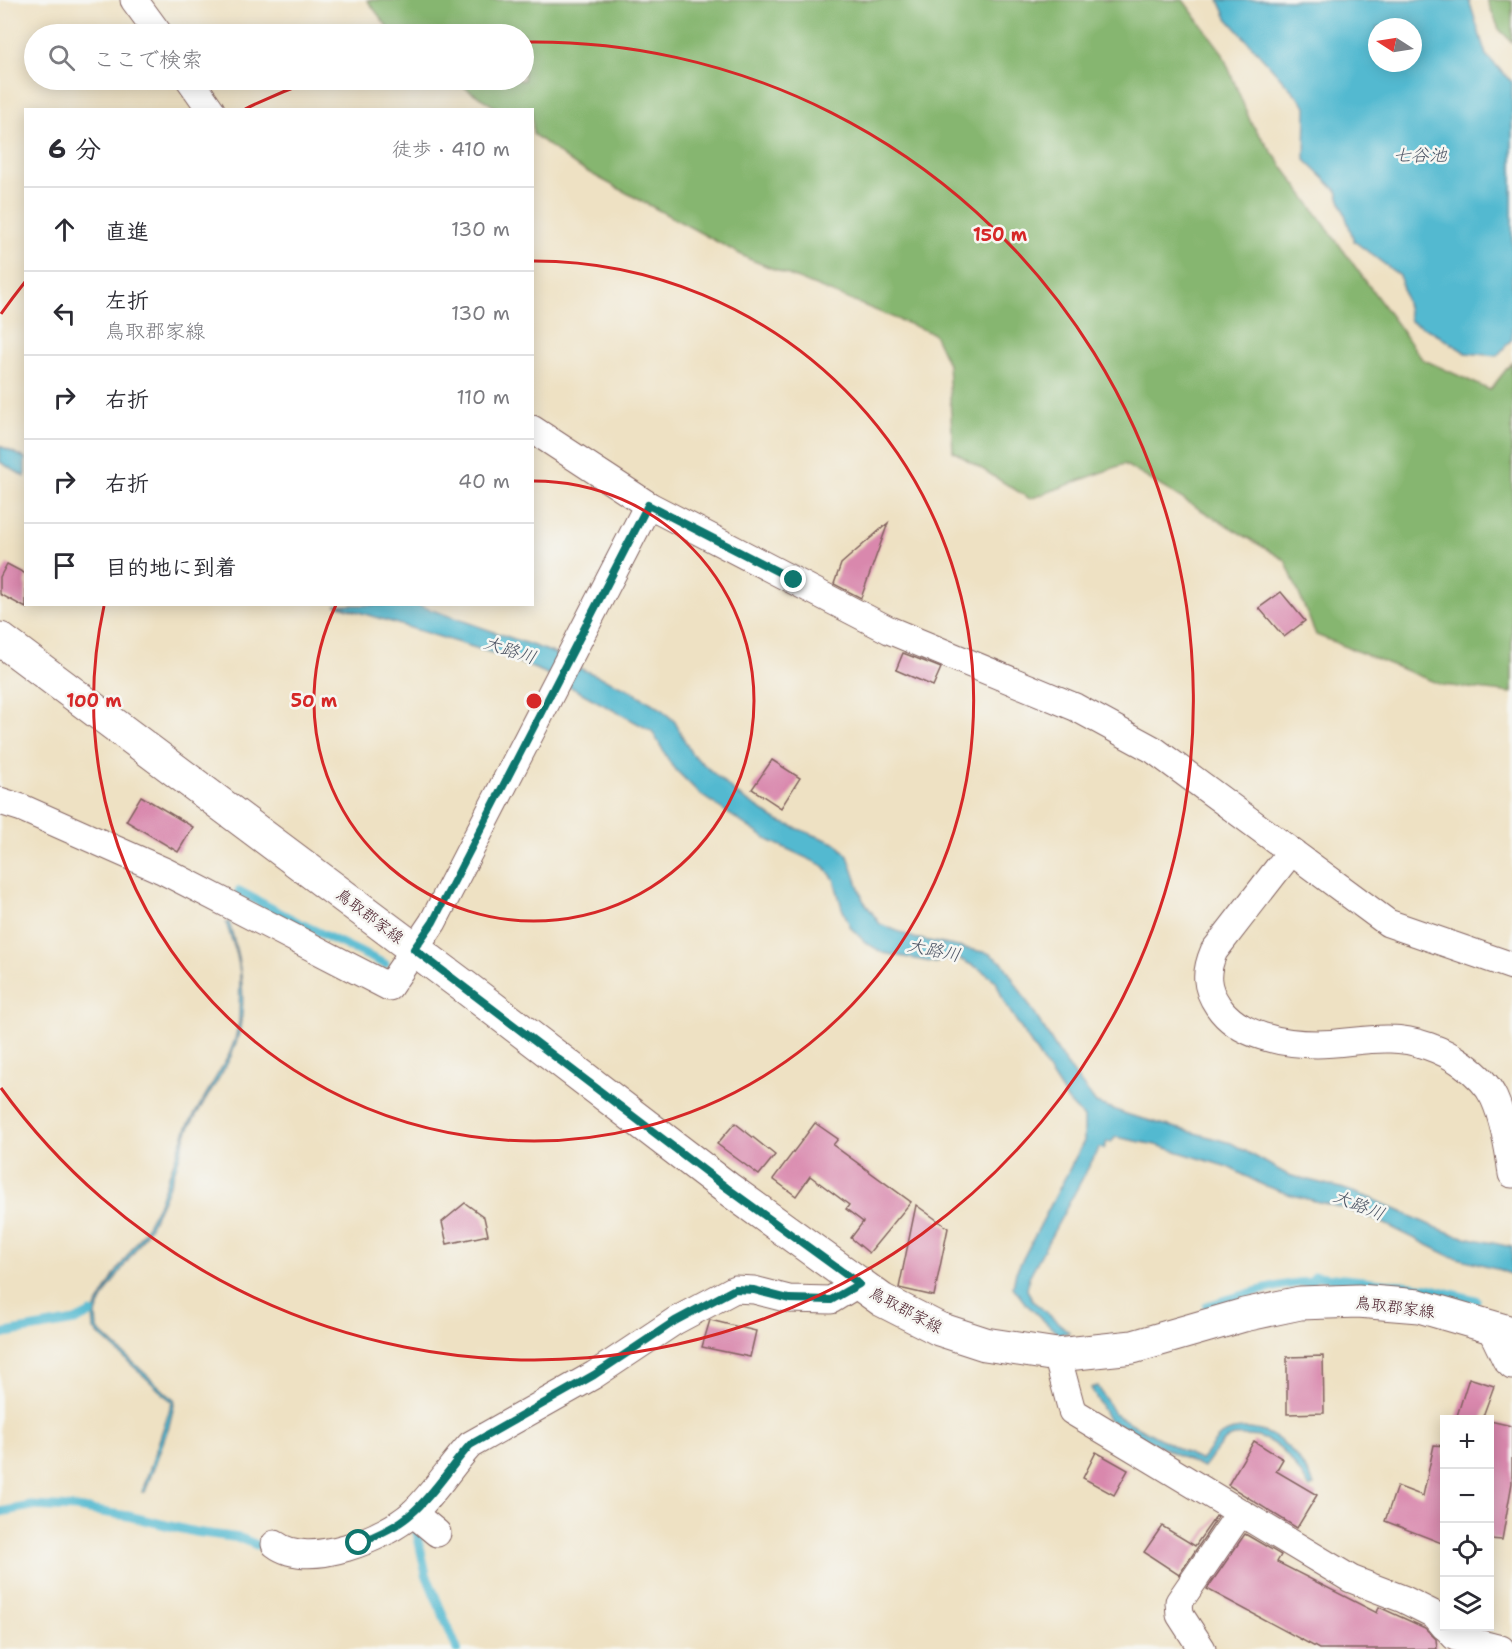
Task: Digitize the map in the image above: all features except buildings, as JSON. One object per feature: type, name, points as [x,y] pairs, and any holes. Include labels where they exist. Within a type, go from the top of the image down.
[{"type":"main road","name":"鳥取郡家線","points":[[0,639],[414,949],[727,1188],[882,1300],[939,1329],[985,1344],[1057,1355],[1133,1347],[1244,1315],[1300,1303],[1358,1301],[1419,1306],[1506,1328]]},
{"type":"street","points":[[134,0],[152,24]]},
{"type":"street","points":[[197,90],[211,108]]},
{"type":"street","points":[[534,430],[648,505],[890,630],[1075,707],[1154,750],[1290,853],[1388,923],[1512,966]]},
{"type":"street","points":[[0,801],[22,808],[164,871],[389,987],[433,922],[648,505]]},
{"type":"street","points":[[1290,853],[1214,951],[1208,964],[1207,980],[1210,994],[1222,1013],[1240,1027],[1283,1042],[1317,1044],[1391,1038],[1443,1052],[1463,1064],[1494,1097],[1508,1146],[1512,1174]]},
{"type":"street","points":[[275,1544],[283,1550],[309,1554],[333,1552],[382,1532],[412,1513],[442,1481],[470,1445],[594,1375],[675,1321],[735,1289],[754,1290],[789,1299],[831,1300],[859,1284]]},
{"type":"street","points":[[1506,1328],[1506,1360],[1512,1366]]},
{"type":"street","points":[[1057,1355],[1072,1411],[1351,1579],[1403,1599],[1435,1615],[1447,1634],[1501,1649]]},
{"type":"street","points":[[412,1513],[437,1533]]},
{"type":"street","points":[[1202,1649],[1180,1615],[1179,1602],[1240,1513]]},
{"type":"green space","points":[[367,0],[1183,0],[1222,52],[1251,123],[1422,359],[1490,390],[1512,362],[1512,693],[1442,685],[1316,635],[1285,560],[1124,464],[1030,499],[953,451],[948,364],[934,334],[749,259],[575,165],[534,135],[534,108],[496,108],[469,90],[534,90],[534,24],[385,24]]},
{"type":"green space","points":[[1487,0],[1512,0],[1512,42],[1499,29]]},
{"type":"water","name":"七谷池","points":[[1219,0],[1469,0],[1486,55],[1512,82],[1512,339],[1497,356],[1466,353],[1433,332],[1410,321],[1400,276],[1354,241],[1337,191],[1305,160],[1306,106],[1227,18]]},
{"type":"water","points":[[0,446],[24,458],[24,476],[0,462]]},
{"type":"water","name":"大路川","points":[[339,606],[421,606],[551,652],[579,668],[626,688],[660,708],[675,722],[691,753],[738,795],[778,821],[837,844],[848,856],[863,900],[880,924],[914,938],[988,953],[1003,963],[1064,1061],[1096,1103],[1129,1115],[1231,1143],[1288,1175],[1341,1188],[1373,1199],[1456,1235],[1512,1247],[1512,1275],[1496,1268],[1450,1256],[1377,1220],[1263,1185],[1228,1167],[1156,1145],[1116,1137],[1111,1142],[1107,1142],[1104,1149],[1099,1148],[1029,1277],[1027,1290],[1034,1302],[1069,1332],[1059,1335],[1025,1303],[1013,1287],[1016,1272],[1084,1141],[1084,1118],[1068,1101],[1004,1002],[996,981],[978,968],[957,958],[949,957],[936,963],[883,953],[865,942],[851,928],[842,908],[834,879],[824,866],[768,840],[701,795],[672,766],[652,731],[543,672],[505,657]]},
{"type":"water","points":[[229,922],[238,955],[241,972],[243,1006],[237,1040],[231,1056],[189,1128],[173,1176],[156,1215],[106,1293],[96,1313],[97,1329],[175,1401],[169,1426],[145,1492],[142,1492],[172,1402],[94,1330],[93,1312],[158,1205],[187,1127],[229,1055],[235,1039],[239,1022],[240,973],[237,955],[226,923]]},
{"type":"water","points":[[1098,1386],[1114,1414],[1201,1461],[1216,1440],[1227,1432],[1245,1429],[1269,1434],[1288,1447],[1315,1485],[1310,1488],[1291,1460],[1276,1445],[1257,1437],[1233,1436],[1227,1439],[1203,1468],[1108,1419],[1091,1388]]},
{"type":"waterway","points":[[239,891],[385,964]]},
{"type":"waterway","points":[[1207,1306],[1271,1288],[1310,1282],[1316,1276],[1429,1288],[1476,1300]]},
{"type":"waterway","points":[[0,1334],[75,1321],[91,1313]]},
{"type":"waterway","points":[[0,1512],[31,1506],[76,1508],[128,1516],[195,1532],[240,1538],[257,1545]]},
{"type":"waterway","points":[[416,1528],[426,1574],[457,1649]]},
{"type":"route","points":[[359,1543],[412,1513],[442,1481],[470,1445],[594,1375],[675,1321],[735,1289],[754,1290],[789,1299],[809,1301],[831,1300],[859,1284],[727,1188],[414,949],[433,922],[648,505],[794,580]]}]
